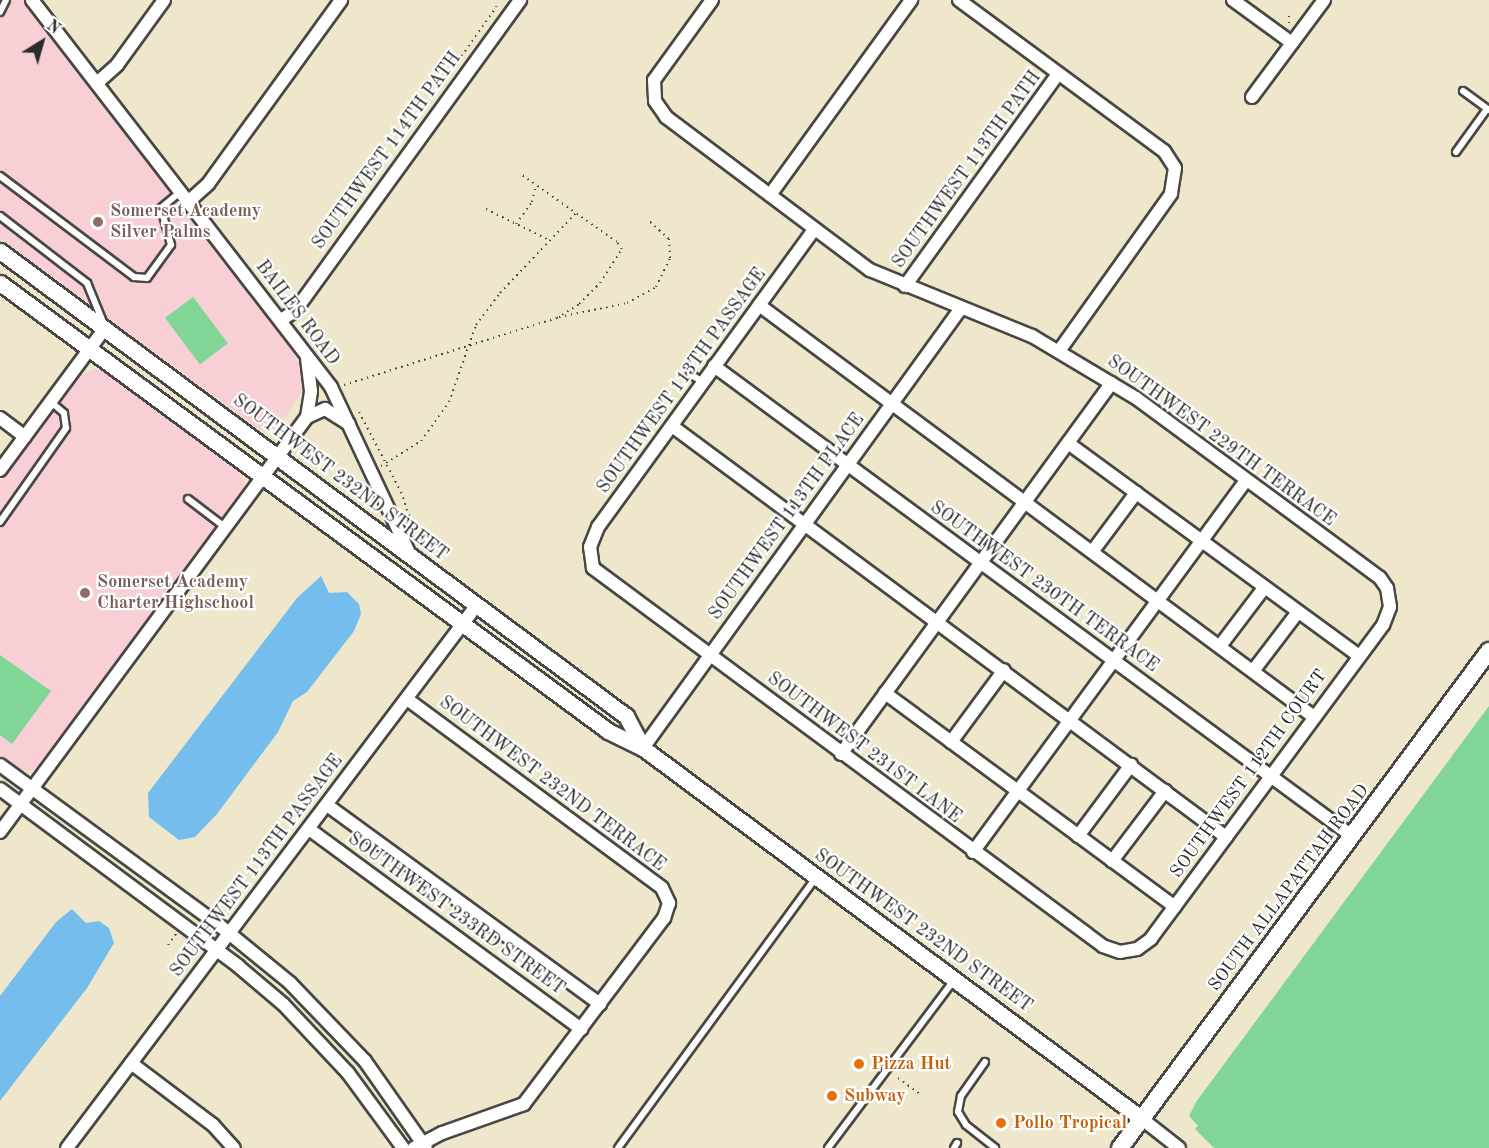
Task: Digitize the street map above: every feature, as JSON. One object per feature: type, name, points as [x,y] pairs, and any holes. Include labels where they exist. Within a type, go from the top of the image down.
[{"type":"main road","name":"SOUTH ALLAPATTAH ROAD","points":[[1120,1148],[1489,651]]},
{"type":"street","name":"BAILES ROAD","points":[[32,0],[306,355],[336,383],[352,426],[410,555]]},
{"type":"street","points":[[97,82],[117,65],[164,0]]},
{"type":"street","points":[[188,202],[226,160],[341,0]]},
{"type":"street","name":"SOUTHWEST 114TH PATH","points":[[281,320],[295,310],[520,0]]},
{"type":"street","name":"SOUTHWEST 229TH TERRACE","points":[[712,0],[657,76],[653,93],[666,117],[870,270],[1032,336],[1112,383],[1380,579],[1390,607]]},
{"type":"street","points":[[770,195],[911,0]]},
{"type":"street","points":[[959,0],[1164,151],[1174,164],[1176,180],[1171,194],[1059,351]]},
{"type":"street","points":[[1233,0],[1292,43]]},
{"type":"street","points":[[1252,97],[1324,0]]},
{"type":"street","name":"SOUTHWEST 113TH PATH","points":[[905,286],[1058,74]]},
{"type":"street","name":"SOUTHWEST 113TH PASSAGE","points":[[590,558],[591,542],[598,527],[814,230]]},
{"type":"street","name":"SOUTHWEST 232ND STREET","points":[[0,251],[279,455],[476,606],[626,716],[643,748]]},
{"type":"street","name":"SOUTHWEST 232ND STREET","points":[[0,283],[608,731],[643,748],[1179,1148]]},
{"type":"street","points":[[759,305],[1314,717]]},
{"type":"street","name":"SOUTHWEST 113TH PLACE","points":[[643,748],[961,308]]},
{"type":"street","points":[[0,470],[105,328]]},
{"type":"street","points":[[306,355],[311,392],[307,417]]},
{"type":"street","name":"SOUTHWEST 230TH TERRACE","points":[[714,366],[1352,836]]},
{"type":"street","points":[[841,754],[1112,383]]},
{"type":"street","points":[[0,832],[265,477],[307,417],[320,410],[330,410],[352,426]]},
{"type":"street","points":[[0,418],[25,437]]},
{"type":"street","points":[[672,426],[938,621],[1226,837]]},
{"type":"street","points":[[1068,443],[1359,657]]},
{"type":"street","points":[[973,852],[1246,481]]},
{"type":"street","points":[[1092,552],[1136,493]]},
{"type":"street","name":"SOUTHWEST 231ST LANE","points":[[590,558],[594,568],[606,579],[973,852],[1107,949],[1127,953]]},
{"type":"street","points":[[1220,646],[1264,588]]},
{"type":"street","name":"SOUTHWEST 113TH PASSAGE","points":[[67,1148],[476,606]]},
{"type":"street","name":"SOUTHWEST 112TH COURT","points":[[1127,953],[1148,942],[1175,907],[1270,775],[1383,625],[1390,607]]},
{"type":"street","points":[[1253,671],[1298,612]]},
{"type":"street","points":[[951,742],[1004,670]]},
{"type":"street","points":[[885,693],[1175,907]]},
{"type":"street","name":"SOUTHWEST 232ND TERRACE","points":[[407,699],[662,888],[669,903],[664,918],[600,1004]]},
{"type":"street","points":[[0,765],[229,933],[290,983],[342,1035],[421,1146],[524,1104],[600,1004]]},
{"type":"street","points":[[1078,836],[1131,765]]},
{"type":"street","points":[[0,789],[217,950],[283,1004],[328,1049],[403,1148]]},
{"type":"street","points":[[1112,861],[1165,791]]},
{"type":"street","name":"SOUTHWEST 233RD STREET","points":[[327,805],[600,1004]]},
{"type":"street","name":"SOUTHWEST 233RD STREET","points":[[309,829],[581,1029]]},
{"type":"street","points":[[131,1062],[213,1125],[234,1148]]},
{"type":"lane","points":[[0,12],[6,0]]},
{"type":"lane","points":[[1456,152],[1488,110],[1463,91]]},
{"type":"lane","points":[[0,176],[134,277],[147,278],[171,245],[161,208],[180,192]]},
{"type":"lane","points":[[0,216],[87,283],[105,328]]},
{"type":"lane","points":[[690,374],[703,382]]},
{"type":"lane","points":[[0,522],[66,428],[64,413],[51,402]]},
{"type":"lane","points":[[189,499],[227,528]]},
{"type":"lane","points":[[618,1148],[817,877]]},
{"type":"lane","points":[[832,1147],[955,979]]},
{"type":"lane","points":[[985,1062],[961,1096],[958,1112],[966,1125],[995,1148]]},
{"type":"path","points":[[458,61],[497,6]]},
{"type":"path","points":[[1289,15],[1289,23]]},
{"type":"path","points":[[522,175],[622,249],[600,283],[579,304],[557,318]]},
{"type":"path","points":[[516,224],[532,202],[536,185]]},
{"type":"path","points":[[486,209],[549,240]]},
{"type":"path","points":[[372,471],[421,441],[449,402],[476,325],[500,293],[576,213]]},
{"type":"path","points":[[336,383],[557,318],[627,303],[656,287],[670,258],[669,239],[647,219]]},
{"type":"path","points":[[336,383],[347,393]]},
{"type":"path","points":[[356,408],[386,463],[414,529],[439,557]]},
{"type":"path","points":[[405,526],[414,529]]},
{"type":"path","points":[[168,945],[176,934]]},
{"type":"path","points":[[898,1078],[920,1094]]},
{"type":"shaded area","name":"Somerset Academy Silver Palms","points":[[0,0],[24,0],[293,352],[302,371],[302,392],[278,428],[264,431],[253,425],[0,238]]},
{"type":"shaded area","name":"Somerset Academy Charter Highschool","points":[[96,369],[107,371],[236,467],[245,483],[238,501],[42,765],[37,770],[23,771],[0,756],[0,482],[78,377]]},
{"type":"green space","points":[[193,297],[228,343],[200,364],[165,318]]},
{"type":"green space","points":[[0,655],[51,691],[12,744],[0,735]]},
{"type":"green space","points":[[1489,706],[1489,1148],[1214,1148],[1195,1129],[1198,1126],[1189,1116],[1196,1102]]},
{"type":"water","points":[[321,576],[329,593],[347,592],[359,604],[361,614],[354,631],[307,692],[293,701],[278,732],[217,814],[195,837],[179,840],[149,817],[148,793],[297,598]]},
{"type":"water","points":[[72,909],[86,923],[99,921],[109,928],[114,943],[87,988],[0,1101],[0,996],[56,922]]},
{"type":"place","name":"Somerset Academy Silver Palms","points":[[98,222]]},
{"type":"place","name":"Somerset Academy Charter Highschool","points":[[85,593]]},
{"type":"place","name":"Pizza Hut","points":[[859,1064]]},
{"type":"place","name":"Subway","points":[[832,1096]]},
{"type":"place","name":"Pollo Tropical","points":[[1001,1123]]}]
